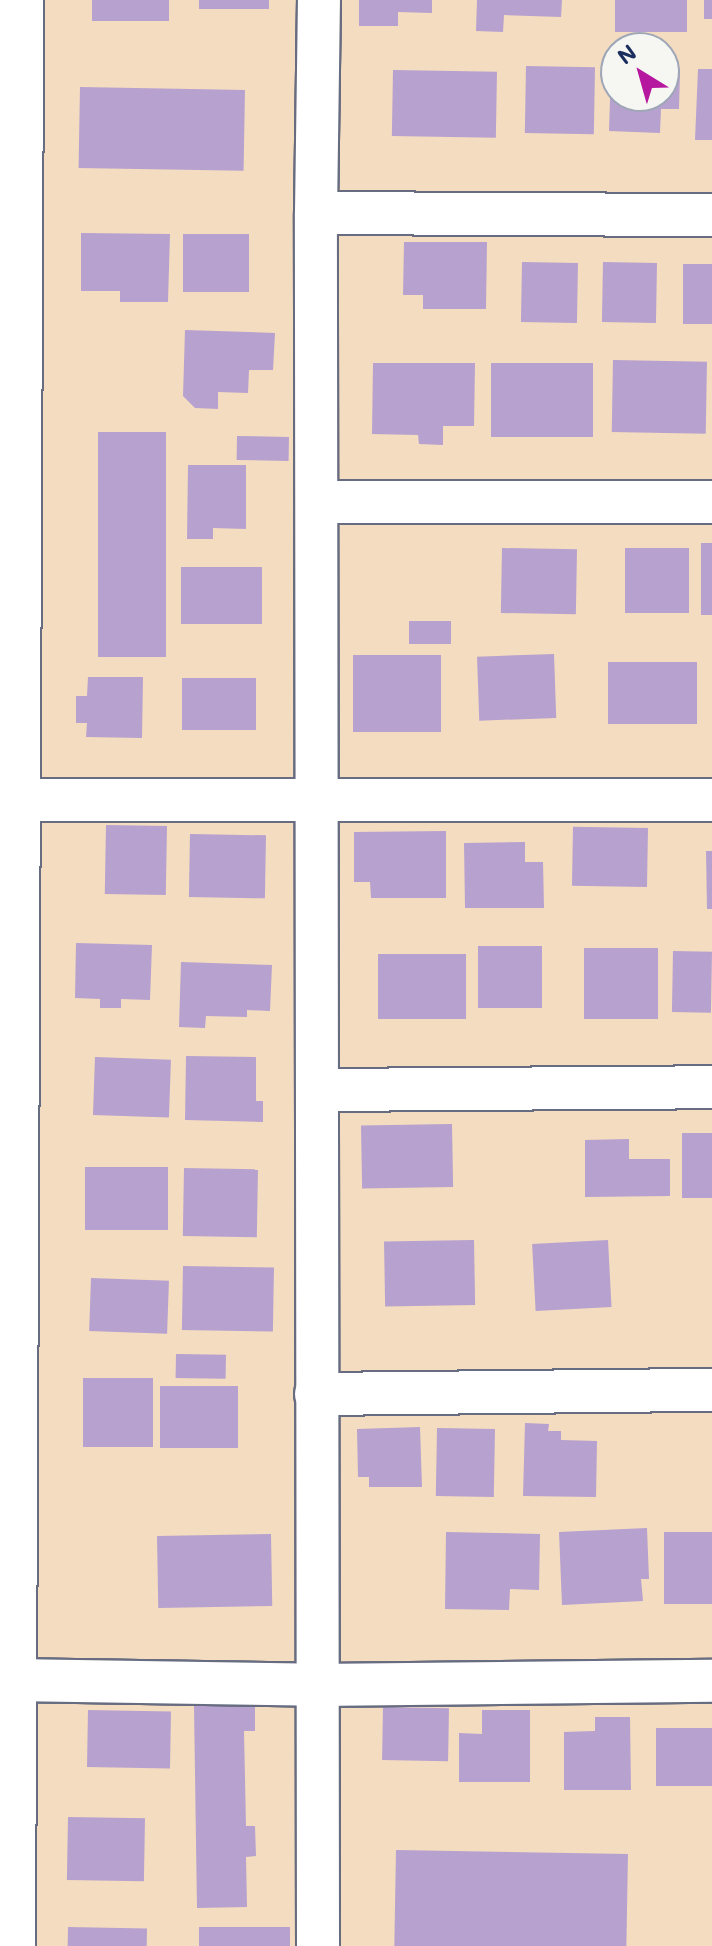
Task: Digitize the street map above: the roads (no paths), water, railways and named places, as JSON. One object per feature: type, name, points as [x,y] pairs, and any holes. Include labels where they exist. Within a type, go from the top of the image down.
[{"type":"street","points":[[13,1946],[6,1314],[9,800],[21,0]]},
{"type":"street","points":[[318,1946],[316,213],[319,0]]},
{"type":"street","points":[[316,213],[712,215]]},
{"type":"street","points":[[317,502],[712,502]]},
{"type":"street","points":[[9,800],[712,800]]},
{"type":"street","points":[[318,1090],[712,1087]]},
{"type":"street","points":[[316,1394],[712,1390]]},
{"type":"street","points":[[12,1680],[316,1685],[712,1681]]}]
